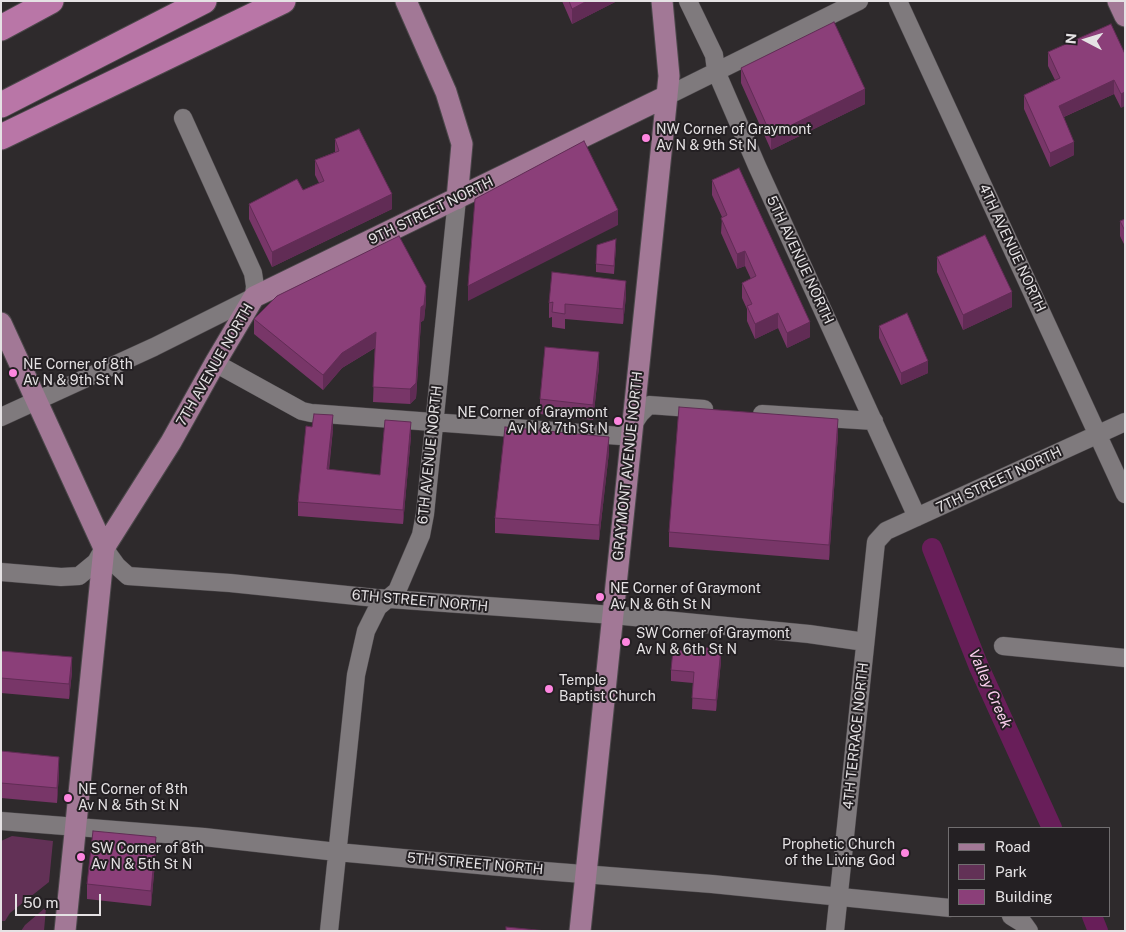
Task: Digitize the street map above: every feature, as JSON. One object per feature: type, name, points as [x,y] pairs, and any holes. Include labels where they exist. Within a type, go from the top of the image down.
[{"type":"highway","points":[[1,28],[51,1]]},
{"type":"highway","points":[[1,105],[204,1]]},
{"type":"highway","points":[[1,137],[283,1]]},
{"type":"main road","name":"6TH AVENUE NORTH","points":[[406,1],[446,92],[462,144],[457,199]]},
{"type":"main road","name":"GRAYMONT AVENUE NORTH","points":[[580,931],[669,76],[662,1]]},
{"type":"main road","points":[[1118,1],[1125,16]]},
{"type":"main road","name":"9TH STREET NORTH","points":[[254,297],[667,96]]},
{"type":"main road","name":"7TH AVENUE NORTH","points":[[104,548],[171,442],[254,297]]},
{"type":"main road","points":[[1,323],[104,548],[65,931]]},
{"type":"street","name":"5TH AVENUE NORTH","points":[[688,1],[714,54],[716,71],[757,166],[917,517]]},
{"type":"street","name":"9TH STREET NORTH","points":[[667,96],[859,1]]},
{"type":"street","name":"4TH AVENUE NORTH","points":[[898,1],[1125,494]]},
{"type":"street","name":"7TH AVENUE NORTH","points":[[182,118],[253,273],[254,297]]},
{"type":"street","name":"6TH AVENUE NORTH","points":[[329,931],[356,675],[366,631],[378,607],[397,590],[421,535],[425,514],[457,199]]},
{"type":"street","name":"9TH STREET NORTH","points":[[1,417],[154,347],[254,297]]},
{"type":"street","points":[[215,363],[302,411],[621,436],[628,432],[649,404],[721,411]]},
{"type":"street","points":[[749,413],[874,421]]},
{"type":"street","name":"7TH STREET NORTH","points":[[876,542],[886,531],[1125,422]]},
{"type":"street","name":"4TH TERRACE NORTH","points":[[835,931],[876,542]]},
{"type":"street","points":[[1,572],[62,577],[79,576],[96,562],[104,548]]},
{"type":"street","name":"6TH STREET NORTH","points":[[104,548],[117,566],[128,576],[230,583],[388,599],[613,615],[809,634],[865,642]]},
{"type":"street","points":[[1003,646],[1125,658]]},
{"type":"street","name":"5TH STREET NORTH","points":[[1,821],[204,837],[337,852],[839,896],[948,908]]},
{"type":"green space","points":[[12,836],[53,841],[49,882],[10,913],[5,921],[1,921],[1,841]]},
{"type":"green space","points":[[45,908],[44,931],[21,931],[25,925]]},
{"type":"building","points":[[569,1],[587,1],[572,9]]},
{"type":"building","points":[[834,22],[865,89],[771,135],[741,68]]},
{"type":"building","points":[[1111,24],[1125,54],[1125,92],[1121,94],[1114,80],[1059,106],[1074,142],[1050,153],[1024,95],[1060,78],[1048,52]]},
{"type":"building","points":[[359,129],[392,194],[272,252],[249,204],[297,179],[303,190],[324,181],[315,160],[339,151],[335,139]]},
{"type":"building","points":[[584,141],[618,210],[468,286],[475,199]]},
{"type":"building","points":[[739,168],[810,322],[787,333],[778,313],[755,324],[747,306],[752,304],[742,283],[756,276],[745,251],[737,254],[721,218],[727,215],[712,180]]},
{"type":"building","points":[[1125,219],[1125,231],[1120,221]]},
{"type":"building","points":[[985,235],[1012,292],[963,315],[937,257]]},
{"type":"building","points":[[399,236],[426,286],[424,305],[421,307],[416,383],[410,389],[373,387],[376,332],[342,353],[323,375],[254,319],[277,296]]},
{"type":"building","points":[[616,239],[614,266],[596,264],[597,245]]},
{"type":"building","points":[[552,272],[626,281],[623,309],[565,304],[565,314],[552,312],[553,302],[549,303]]},
{"type":"building","points":[[907,313],[928,361],[901,373],[879,326]]},
{"type":"building","points":[[545,347],[599,352],[593,405],[540,399]]},
{"type":"building","points":[[679,407],[838,419],[829,545],[669,532]]},
{"type":"building","points":[[314,414],[333,415],[327,469],[380,475],[385,420],[411,422],[403,510],[298,502],[306,426],[312,427]]},
{"type":"building","points":[[505,427],[609,437],[599,525],[495,518]]},
{"type":"building","points":[[697,647],[721,649],[716,700],[692,698],[694,672],[671,670],[673,650],[697,652]]},
{"type":"building","points":[[1,651],[72,657],[69,684],[1,678]]},
{"type":"building","points":[[1,751],[59,757],[57,788],[1,783]]},
{"type":"building","points":[[93,831],[156,837],[151,891],[87,884]]},
{"type":"building","points":[[506,927],[547,931],[506,931]]},
{"type":"waterway","name":"Valley Creek","points":[[932,548],[979,667],[1052,827]]},
{"type":"waterway","name":"Valley Creek","points":[[1092,917],[1098,931]]},
{"type":"place","name":"NW Corner of Graymont Av N & 9th St N","points":[[646,138]]},
{"type":"place","name":"NE Corner of 8th Av N & 9th St N","points":[[13,373]]},
{"type":"place","name":"NE Corner of Graymont Av N & 7th St N","points":[[618,421]]},
{"type":"place","name":"NE Corner of Graymont Av N & 6th St N","points":[[600,597]]},
{"type":"place","name":"SW Corner of Graymont Av N & 6th St N","points":[[626,642]]},
{"type":"place","name":"Temple Baptist Church","points":[[549,689]]},
{"type":"place","name":"NE Corner of 8th Av N & 5th St N","points":[[68,798]]},
{"type":"place","name":"Prophetic Church of the Living God","points":[[905,853]]},
{"type":"place","name":"SW Corner of 8th Av N & 5th St N","points":[[81,857]]}]
